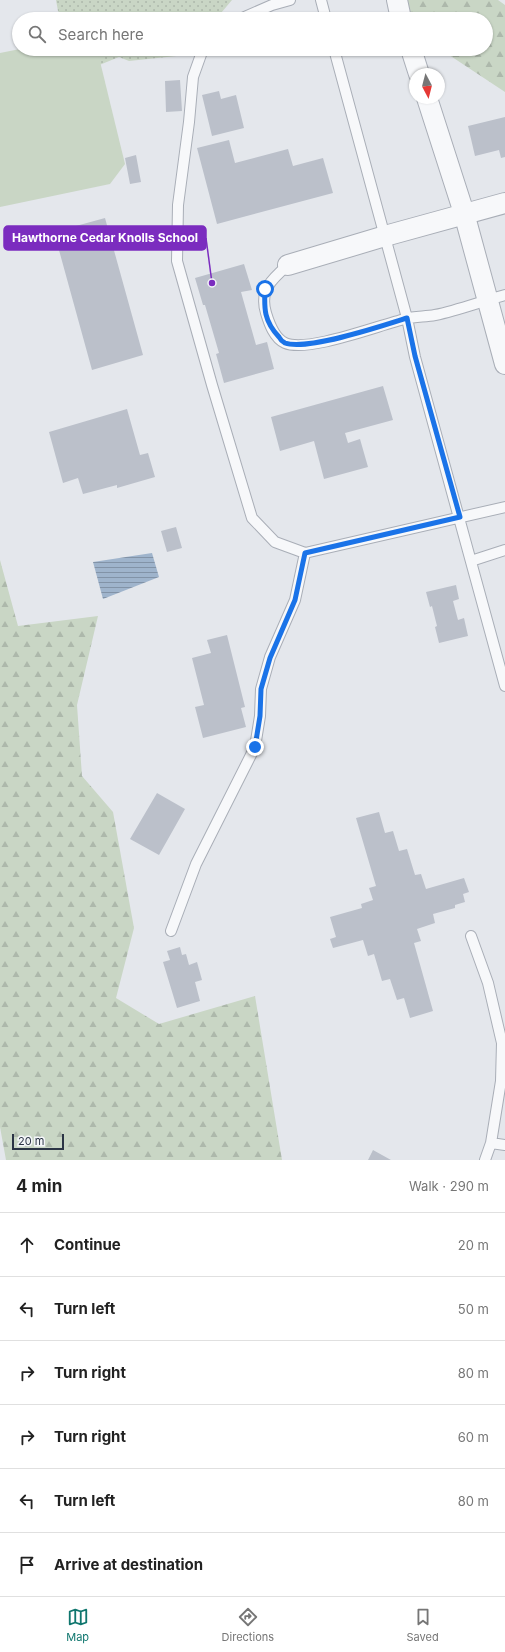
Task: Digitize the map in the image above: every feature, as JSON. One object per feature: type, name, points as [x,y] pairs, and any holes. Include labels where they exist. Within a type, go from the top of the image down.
[{"type":"street","points":[[396,0],[400,12]]},
{"type":"street","points":[[413,56],[417,68]]},
{"type":"street","points":[[429,104],[464,213],[496,297],[505,364]]},
{"type":"street","points":[[288,265],[464,213],[505,203]]},
{"type":"lane","points":[[256,12],[272,5],[290,0]]},
{"type":"lane","points":[[321,0],[324,12]]},
{"type":"lane","points":[[200,56],[192,77],[189,122],[178,205],[177,261],[252,518],[275,542],[305,553],[505,507]]},
{"type":"lane","points":[[336,56],[407,318],[415,356],[505,686]]},
{"type":"lane","points":[[288,265],[274,277],[265,289],[264,307],[270,328],[284,342],[297,345],[314,344],[407,318],[417,318],[437,314],[496,297]]},
{"type":"lane","points":[[471,561],[505,550]]},
{"type":"lane","points":[[171,931],[196,864],[255,747],[260,716],[261,689],[270,658],[295,600],[305,553]]},
{"type":"lane","points":[[471,936],[488,983],[502,1043],[501,1081],[491,1143],[485,1160]]},
{"type":"lane","points":[[491,1143],[505,1145]]},
{"type":"green space","points":[[56,0],[232,0],[222,12],[58,11]]},
{"type":"green space","points":[[405,0],[498,0],[505,5],[505,92],[451,56],[493,56],[493,12],[408,12]]},
{"type":"green space","points":[[12,51],[12,56],[99,56],[125,164],[110,184],[0,207],[0,53]]},
{"type":"green space","points":[[87,56],[176,56],[129,61],[119,57],[97,66]]},
{"type":"green space","points":[[0,560],[18,626],[98,616],[77,705],[82,776],[113,812],[134,928],[116,998],[159,1024],[255,996],[282,1160],[6,1160],[0,1127]]},
{"type":"water","points":[[152,553],[159,577],[103,599],[93,562]]},
{"type":"building","points":[[180,80],[182,111],[166,112],[165,81]]},
{"type":"building","points":[[219,91],[221,99],[236,95],[244,128],[212,136],[202,95]]},
{"type":"building","points":[[505,117],[505,157],[501,158],[499,150],[475,156],[468,126]]},
{"type":"building","points":[[229,140],[235,163],[288,149],[293,166],[323,158],[333,193],[217,224],[197,148]]},
{"type":"building","points":[[136,155],[141,182],[130,184],[125,158]]},
{"type":"building","points":[[105,218],[143,355],[92,370],[54,232]]},
{"type":"building","points":[[244,264],[252,290],[241,292],[256,345],[267,342],[274,369],[224,383],[216,354],[219,353],[205,305],[203,305],[195,278]]},
{"type":"building","points":[[383,386],[393,420],[345,433],[348,443],[360,439],[368,467],[324,479],[314,441],[280,451],[271,417]]},
{"type":"building","points":[[127,409],[140,455],[148,453],[155,477],[117,488],[117,485],[83,494],[78,478],[63,483],[49,432]]},
{"type":"building","points":[[176,527],[182,548],[167,552],[161,531]]},
{"type":"building","points":[[456,585],[459,599],[453,601],[458,620],[464,618],[468,636],[439,643],[432,606],[430,607],[426,592]]},
{"type":"building","points":[[227,635],[245,707],[241,708],[246,727],[203,738],[195,707],[204,705],[192,658],[211,653],[207,640]]},
{"type":"building","points":[[157,793],[185,809],[159,855],[130,839]]},
{"type":"building","points":[[379,812],[385,833],[393,831],[399,851],[407,849],[415,875],[421,874],[426,889],[464,878],[469,892],[463,894],[465,902],[455,905],[455,908],[433,914],[435,923],[417,929],[421,941],[414,943],[433,1011],[410,1018],[404,998],[397,1000],[390,979],[382,981],[374,954],[368,956],[363,940],[333,948],[330,939],[336,937],[330,917],[362,908],[361,904],[373,900],[369,888],[376,886],[356,818]]},
{"type":"building","points":[[180,947],[182,955],[186,954],[189,965],[197,962],[202,980],[195,982],[200,1001],[177,1008],[163,962],[170,960],[167,951]]},
{"type":"building","points":[[373,1150],[391,1160],[368,1160]]},
{"type":"place","name":"Hawthorne Cedar Knolls School","points":[[212,283]]},
{"type":"route","points":[[255,747],[260,716],[261,689],[270,658],[295,600],[305,553],[460,517],[415,356],[407,318],[314,344],[297,345],[284,342],[270,328],[264,307],[265,289]]}]
